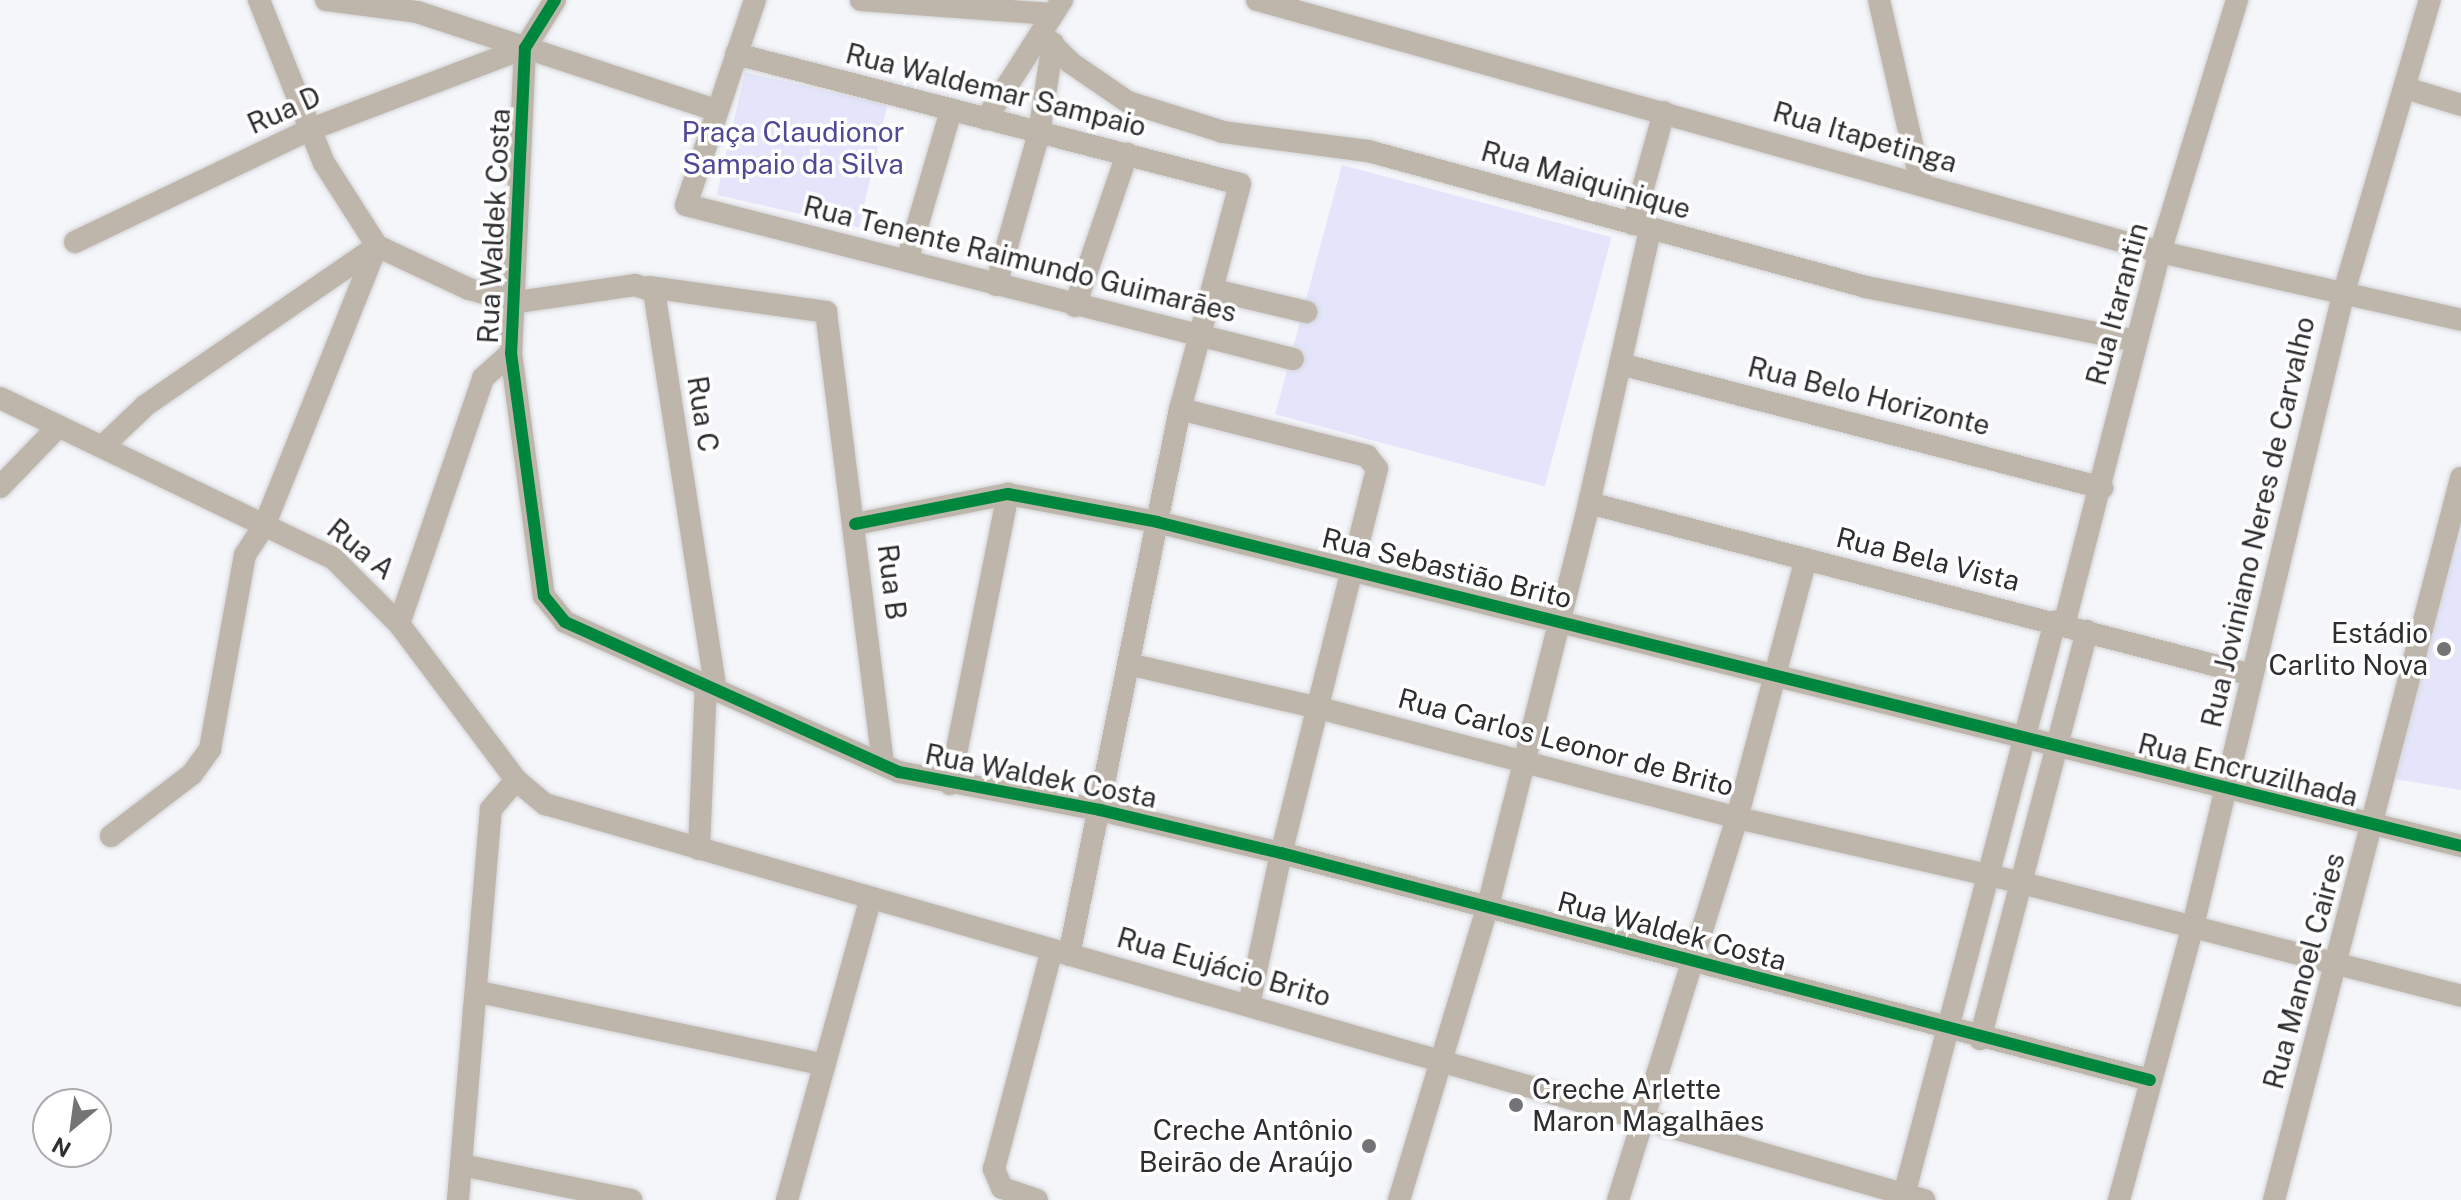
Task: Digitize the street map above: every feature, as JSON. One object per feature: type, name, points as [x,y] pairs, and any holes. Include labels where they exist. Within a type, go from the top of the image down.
[{"type":"street","points":[[259,0],[309,130],[377,246],[469,289],[517,302],[649,287]]},
{"type":"street","points":[[326,0],[417,12],[715,110],[755,0]]},
{"type":"street","points":[[525,48],[555,0]]},
{"type":"street","points":[[861,0],[1052,23]]},
{"type":"street","name":"Rua Itapetinga","points":[[1257,0],[2160,252],[2461,320]]},
{"type":"street","points":[[1879,0],[1921,183]]},
{"type":"street","name":"Rua Itarantin","points":[[1914,1197],[1950,1031],[2024,737],[2102,488],[2160,252],[2237,0]]},
{"type":"street","name":"Rua Joviniano Neres de Carvalho","points":[[2119,1200],[2193,926],[2343,295],[2430,0]]},
{"type":"street","points":[[986,119],[1052,23]]},
{"type":"street","points":[[996,285],[1039,133],[1052,23]]},
{"type":"street","name":"Rua Maiquinique","points":[[1052,23],[1100,85],[1155,112],[1223,132],[1368,151],[1866,287],[2136,341]]},
{"type":"street","name":"Rua D","points":[[75,242],[309,130],[525,48]]},
{"type":"street","name":"Rua Waldek Costa","points":[[525,48],[517,302],[511,353],[548,607],[565,622],[710,683],[883,764],[950,784],[1100,810],[1281,853],[1980,1039],[2150,1080]]},
{"type":"street","name":"Rua Waldemar Sampaio","points":[[736,54],[1240,184],[1214,290]]},
{"type":"street","points":[[2405,88],[2461,105]]},
{"type":"street","name":"Rua Tenente Raimundo Guimarães","points":[[715,110],[686,205],[1293,359]]},
{"type":"street","points":[[907,261],[951,111]]},
{"type":"street","points":[[1399,1200],[1444,1060],[1488,906],[1589,503],[1620,364],[1664,112]]},
{"type":"street","points":[[1075,306],[1127,154]]},
{"type":"street","points":[[103,446],[146,405],[377,246]]},
{"type":"street","points":[[111,836],[192,774],[210,749],[245,555],[265,524],[377,246]]},
{"type":"street","name":"Rua B","points":[[649,287],[826,312],[883,764]]},
{"type":"street","name":"Rua C","points":[[649,287],[660,307],[710,683],[699,849]]},
{"type":"street","points":[[1037,1200],[1002,1188],[994,1169],[1061,952],[1100,810],[1196,336],[1214,290],[1306,312]]},
{"type":"street","points":[[399,624],[483,378],[511,353]]},
{"type":"street","name":"Rua Belo Horizonte","points":[[1620,364],[2102,488]]},
{"type":"street","name":"Rua A","points":[[0,398],[333,558],[399,624],[516,780]]},
{"type":"street","points":[[1180,409],[1372,458],[1377,469],[1355,571],[1281,853],[1249,1005]]},
{"type":"street","points":[[0,487],[58,427]]},
{"type":"street","name":"Rua Manoel Caires","points":[[2274,1200],[2339,964],[2461,478]]},
{"type":"street","points":[[950,784],[1008,494]]},
{"type":"street","name":"Rua Sebastião Brito","points":[[855,524],[1008,494],[1157,522],[2024,737]]},
{"type":"street","name":"Rua Bela Vista","points":[[1589,503],[2252,675]]},
{"type":"street","points":[[1618,1200],[1647,1118],[1737,818],[1806,559]]},
{"type":"street","points":[[1980,1039],[2087,631]]},
{"type":"street","name":"Rua Carlos Leonor de Brito","points":[[1128,664],[1319,708],[1737,818],[1990,875],[2461,996]]},
{"type":"street","name":"Rua Encruzilhada","points":[[2024,737],[2224,790],[2461,846]]},
{"type":"street","points":[[458,1200],[479,992],[491,809],[516,780]]},
{"type":"street","name":"Rua Eujácio Brito","points":[[516,780],[545,804],[1914,1197]]},
{"type":"street","points":[[787,1200],[871,898]]},
{"type":"street","points":[[479,992],[824,1065]]},
{"type":"street","points":[[462,1165],[631,1200]]},
{"type":"green space","name":"Praça Claudionor Sampaio da Silva","points":[[745,72],[887,105],[859,228],[717,195]]},
{"type":"green space","points":[[1342,165],[1611,237],[1545,486],[1275,414]]},
{"type":"green space","name":"Estádio Carlito Nova","points":[[2461,520],[2461,790],[2395,779]]},
{"type":"cycle path","points":[[555,0],[525,48],[511,353],[544,596],[565,622],[899,772],[1100,810],[1281,853],[2150,1080]]},
{"type":"cycle path","points":[[855,524],[1008,494],[1157,522],[2461,846]]},
{"type":"place","name":"Estádio Carlito Nova","points":[[2444,649]]},
{"type":"place","name":"Creche Arlette Maron Magalhães","points":[[1516,1105]]},
{"type":"place","name":"Creche Antônio Beirão de Araújo","points":[[1369,1146]]}]
